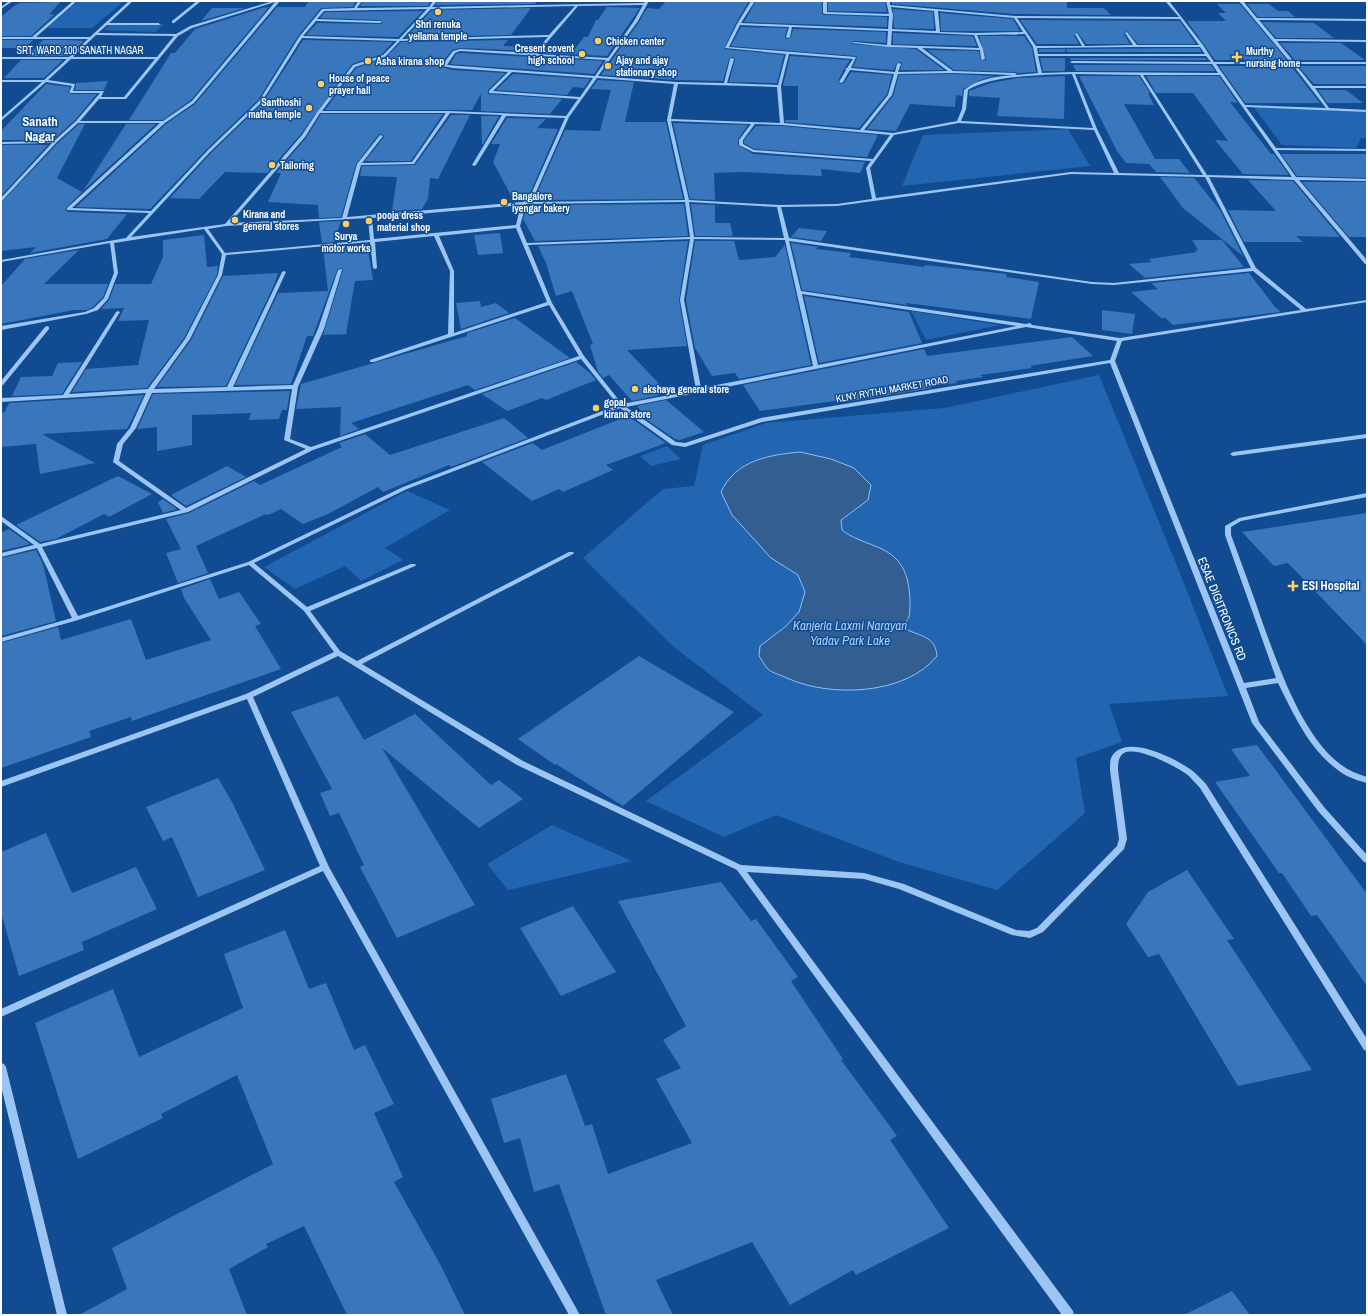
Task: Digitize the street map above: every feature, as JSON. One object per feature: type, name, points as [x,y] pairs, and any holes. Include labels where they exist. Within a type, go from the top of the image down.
[{"type":"street","points":[[1,8],[10,1]]},
{"type":"street","points":[[33,38],[76,1]]},
{"type":"street","points":[[2,118],[45,81],[89,38],[131,1]]},
{"type":"street","points":[[173,22],[199,1]]},
{"type":"street","points":[[99,98],[125,98],[177,35],[191,27],[277,1]]},
{"type":"street","points":[[152,212],[68,209],[164,122],[193,102],[277,1]]},
{"type":"street","points":[[356,9],[360,1]]},
{"type":"street","points":[[226,225],[304,136],[319,112],[354,66],[384,56],[401,40],[435,1]]},
{"type":"street","points":[[544,5],[553,1]]},
{"type":"street","points":[[753,1],[727,48],[855,58],[847,69],[841,82]]},
{"type":"street","points":[[826,1],[824,13],[891,15]]},
{"type":"street","points":[[888,1],[891,15],[889,46]]},
{"type":"street","points":[[1167,1],[1202,46],[1206,55],[1295,178],[1367,263]]},
{"type":"street","points":[[1240,1],[1312,87],[1328,110]]},
{"type":"street","points":[[1343,1],[1356,1]]},
{"type":"street","points":[[127,239],[209,152],[260,102],[301,37],[323,10],[646,3]]},
{"type":"street","points":[[621,406],[582,357],[550,302],[518,226],[524,203],[534,192],[567,117],[594,76],[636,21],[646,3]]},
{"type":"street","points":[[535,54],[577,5]]},
{"type":"street","points":[[889,6],[1015,17],[1181,18]]},
{"type":"street","points":[[936,10],[938,32]]},
{"type":"street","points":[[1015,17],[1035,47],[1040,74]]},
{"type":"street","points":[[1255,19],[1367,20]]},
{"type":"street","points":[[315,20],[380,22]]},
{"type":"street","points":[[106,24],[158,24]]},
{"type":"street","points":[[739,24],[975,34],[1025,33]]},
{"type":"street","points":[[788,37],[791,26]]},
{"type":"street","points":[[94,34],[177,35]]},
{"type":"street","points":[[975,34],[983,59]]},
{"type":"street","points":[[1078,34],[1084,47]]},
{"type":"street","points":[[1127,34],[1136,47]]},
{"type":"street","points":[[301,37],[401,40],[551,36]]},
{"type":"street","points":[[1,38],[89,38]]},
{"type":"street","points":[[1274,40],[1367,40]]},
{"type":"street","points":[[854,43],[889,46],[981,49]]},
{"type":"street","points":[[1035,47],[1202,46]]},
{"type":"street","points":[[918,47],[952,72]]},
{"type":"street","points":[[608,59],[456,51],[445,66],[676,83],[779,86]]},
{"type":"street","points":[[782,124],[779,86],[788,52]]},
{"type":"street","points":[[1036,55],[1206,55]]},
{"type":"street","name":"SRT, WARD 100 SANATH NAGAR","points":[[1,58],[158,58]]},
{"type":"street","points":[[725,85],[732,59]]},
{"type":"street","points":[[1072,62],[1367,63]]},
{"type":"street","points":[[862,130],[890,95],[898,64]]},
{"type":"street","points":[[847,69],[896,73],[1220,74]]},
{"type":"street","points":[[511,71],[490,92],[580,98]]},
{"type":"street","points":[[1073,73],[1095,129],[1116,174]]},
{"type":"street","points":[[959,122],[964,109],[966,90],[972,85],[982,82],[1040,74]]},
{"type":"street","points":[[1141,74],[1206,176],[1254,269],[1304,310]]},
{"type":"street","points":[[1,81],[45,81],[74,85],[71,92],[103,92],[77,122],[55,142],[1,201]]},
{"type":"street","points":[[676,83],[669,120],[687,201],[692,238],[682,300],[700,391]]},
{"type":"street","points":[[1312,87],[1367,87]]},
{"type":"street","points":[[1243,106],[1367,111]]},
{"type":"street","points":[[319,112],[449,112],[567,117]]},
{"type":"street","points":[[359,164],[414,163],[449,112]]},
{"type":"street","points":[[474,165],[504,115]]},
{"type":"street","points":[[669,120],[782,124],[862,130],[893,134],[959,122],[1095,129]]},
{"type":"street","points":[[77,122],[164,122]]},
{"type":"street","points":[[754,123],[741,140],[741,145],[753,150],[873,160]]},
{"type":"street","points":[[874,198],[868,168],[893,134]]},
{"type":"street","points":[[344,219],[359,164],[381,136]]},
{"type":"street","points":[[1,143],[55,142]]},
{"type":"street","points":[[1274,149],[1367,150]]},
{"type":"street","points":[[1,261],[127,239],[226,225],[344,219],[524,203],[687,201],[779,206],[837,205],[874,198],[1071,173],[1367,180]]},
{"type":"street","points":[[779,206],[816,368]]},
{"type":"street","points":[[370,216],[375,268]]},
{"type":"street","points":[[224,254],[518,226]]},
{"type":"street","points":[[186,511],[116,462],[120,444],[133,428],[150,391],[187,339],[220,275],[224,254],[205,228]]},
{"type":"street","points":[[436,235],[452,271],[451,336]]},
{"type":"street","points":[[525,244],[692,238],[787,239],[1114,284],[1254,269]]},
{"type":"street","points":[[1,328],[86,313],[96,309],[106,299],[116,273],[112,242]]},
{"type":"street","points":[[311,448],[287,440],[295,387],[321,329],[340,270]]},
{"type":"street","points":[[229,389],[284,272]]},
{"type":"street","points":[[799,292],[1030,325],[1120,340],[1367,300]]},
{"type":"street","points":[[372,361],[550,302]]},
{"type":"street","points":[[65,396],[118,312]]},
{"type":"street","points":[[1,640],[76,619],[250,563],[405,488],[621,406],[1030,325]]},
{"type":"street","points":[[1,384],[47,328]]},
{"type":"street","points":[[1112,361],[1120,340]]},
{"type":"street","points":[[1,555],[186,511],[311,448],[582,357]]},
{"type":"street","name":"KLNY RYTHU MARKET ROAD","points":[[621,406],[674,444],[684,445],[761,420],[1112,361]]},
{"type":"street","name":"ESAE DIGITRONICS RD","points":[[1112,361],[1256,723],[1321,809],[1367,860]]},
{"type":"street","points":[[1,400],[150,391],[295,387]]},
{"type":"street","points":[[1233,454],[1367,436]]},
{"type":"street","points":[[1367,495],[1239,520],[1228,526],[1228,535],[1280,680],[1314,741],[1341,770],[1367,780]]},
{"type":"street","points":[[1,518],[38,545],[76,619]]},
{"type":"street","points":[[357,664],[571,553]]},
{"type":"street","points":[[250,563],[306,610],[338,653],[526,766],[740,868],[864,876],[901,886],[1015,933],[1030,935],[1040,930],[1121,847],[1123,839],[1114,770],[1115,758],[1120,751],[1131,748],[1146,751],[1166,758],[1189,772],[1203,786],[1367,1047]]},
{"type":"street","points":[[306,610],[413,565]]},
{"type":"street","points":[[1,784],[249,696],[338,653]]},
{"type":"street","points":[[1241,686],[1280,680]]},
{"type":"street","points":[[249,696],[325,868],[575,1315]]},
{"type":"street","points":[[1,1013],[325,868]]},
{"type":"street","points":[[740,868],[1069,1315]]},
{"type":"street","points":[[1,1067],[62,1315]]},
{"type":"shaded area","points":[[79,1],[124,1],[92,28],[46,28]]},
{"type":"shaded area","points":[[111,24],[164,24],[156,32],[104,30]]},
{"type":"shaded area","points":[[1253,106],[1367,110],[1367,138],[1361,138],[1356,148],[1282,145]]},
{"type":"shaded area","points":[[1068,129],[1090,166],[902,186],[923,135]]},
{"type":"shaded area","points":[[911,311],[1000,325],[926,340]]},
{"type":"shaded area","points":[[1099,375],[1228,696],[1109,704],[1122,742],[1076,758],[1085,813],[997,890],[899,862],[776,815],[724,837],[646,801],[763,715],[675,648],[583,558],[663,489],[694,486],[703,445],[766,423],[944,408]]},
{"type":"shaded area","points":[[667,446],[681,459],[651,466],[640,456]]},
{"type":"shaded area","points":[[407,491],[450,510],[385,548],[403,560],[361,581],[345,566],[295,589],[264,567]]},
{"type":"shaded area","points":[[552,825],[632,861],[508,890],[487,864]]},
{"type":"water","name":"Kanjerla Laxmi Narayan Yadav Park Lake","points":[[800,452],[831,459],[854,468],[871,485],[868,500],[841,520],[842,530],[892,555],[898,561],[906,574],[910,607],[909,617],[904,628],[930,640],[936,649],[937,656],[923,669],[907,679],[866,689],[845,690],[824,688],[805,684],[772,672],[759,656],[760,646],[785,627],[799,612],[805,592],[798,575],[771,558],[732,515],[721,492],[727,481],[744,466],[754,461],[777,455]]},
{"type":"building","points":[[309,1],[356,1],[353,7],[321,8],[298,36],[258,100],[207,149],[150,209],[76,207],[166,124],[195,104],[277,7],[305,7]]},
{"type":"building","points":[[363,1],[431,1],[428,6],[360,6]]},
{"type":"building","points":[[438,1],[537,1],[535,4],[435,5]]},
{"type":"building","points":[[666,1],[749,1],[736,23],[724,49],[784,55],[777,83],[729,82],[735,59],[733,57],[729,59],[723,81],[676,80],[601,75],[639,22],[647,8],[659,9]]},
{"type":"building","points":[[756,1],[822,1],[822,13],[824,15],[887,17],[887,27],[744,22]]},
{"type":"building","points":[[828,1],[885,1],[887,12],[828,11]]},
{"type":"building","points":[[892,1],[1067,1],[1067,8],[1104,8],[1111,15],[1015,14],[892,4]]},
{"type":"building","points":[[60,2],[49,15],[55,14],[31,36],[1,36],[1,17],[19,3]]},
{"type":"building","points":[[1217,4],[1240,4],[1287,60],[1215,60],[1187,21],[1226,21],[1218,13],[1226,13]]},
{"type":"building","points":[[1247,4],[1269,4],[1278,11],[1288,11],[1295,17],[1258,17]]},
{"type":"building","points":[[269,7],[191,100],[163,120],[129,120],[171,53],[175,53],[195,29]]},
{"type":"building","points":[[607,7],[640,8],[607,56],[540,53],[545,47],[575,49],[584,37],[588,37],[596,20],[598,20]]},
{"type":"building","points":[[212,8],[245,8],[201,21]]},
{"type":"building","points":[[531,8],[511,35],[406,37],[432,10]]},
{"type":"building","points":[[893,9],[933,12],[934,29],[894,28]]},
{"type":"building","points":[[423,11],[398,37],[306,35],[317,23],[383,23],[380,20],[320,18],[325,12]]},
{"type":"building","points":[[940,13],[1013,19],[1020,31],[941,31]]},
{"type":"building","points":[[1020,20],[1180,21],[1196,44],[1138,44],[1127,31],[1124,34],[1130,44],[1086,44],[1077,32],[1074,35],[1079,44],[1037,44]]},
{"type":"building","points":[[1262,22],[1314,23],[1334,38],[1276,38]]},
{"type":"building","points":[[741,27],[787,28],[785,37],[787,39],[791,37],[793,29],[886,32],[886,43],[854,41],[851,44],[916,49],[944,70],[900,70],[902,63],[900,62],[896,64],[894,70],[853,67],[857,58],[856,56],[731,46]]},
{"type":"building","points":[[893,33],[973,36],[977,46],[893,44]]},
{"type":"building","points":[[979,36],[1024,36],[1032,48],[1036,72],[1018,73],[954,70],[927,50],[979,51],[980,59],[984,61],[986,59]]},
{"type":"building","points":[[1,40],[33,40],[26,48],[1,48]]},
{"type":"building","points":[[43,40],[84,41],[68,56],[27,56]]},
{"type":"building","points":[[303,40],[393,42],[382,54],[352,64],[301,134],[267,173],[225,172],[199,199],[170,198],[211,153],[262,104]]},
{"type":"building","points":[[508,40],[503,46],[537,47],[533,51],[460,48],[452,50],[442,63],[442,67],[452,70],[505,73],[488,90],[488,94],[562,99],[550,114],[481,111],[481,94],[472,110],[325,110],[356,68],[385,58],[401,42]]},
{"type":"building","points":[[1280,43],[1341,43],[1365,60],[1295,60]]},
{"type":"building","points":[[1199,48],[1202,52],[1067,52],[1066,49]]},
{"type":"building","points":[[1039,49],[1065,49],[1065,52],[1039,52]]},
{"type":"building","points":[[456,54],[603,61],[594,74],[450,64]]},
{"type":"building","points":[[790,56],[850,60],[838,81],[840,84],[844,83],[851,72],[892,75],[887,94],[859,128],[785,122],[785,120],[798,120],[798,86],[783,86]]},
{"type":"building","points":[[1040,58],[1065,58],[1065,71],[1043,71]]},
{"type":"building","points":[[1070,58],[1205,58],[1208,60],[1071,60]]},
{"type":"building","points":[[21,60],[63,60],[44,78],[4,78]]},
{"type":"building","points":[[1073,65],[1211,65],[1215,71],[1076,71]]},
{"type":"building","points":[[1219,66],[1291,66],[1320,103],[1245,103]]},
{"type":"building","points":[[1298,66],[1367,66],[1367,84],[1314,84]]},
{"type":"building","points":[[513,74],[590,79],[584,88],[573,87],[567,95],[496,90]]},
{"type":"building","points":[[952,74],[995,76],[980,80],[963,89],[962,96],[956,95],[955,107],[910,104],[896,131],[867,129],[893,96],[899,75]]},
{"type":"building","points":[[1065,76],[1064,119],[997,116],[1000,98],[969,96],[969,91],[991,83],[1018,78]]},
{"type":"building","points":[[1079,76],[1139,76],[1150,93],[1148,93],[1154,105],[1124,104],[1155,159],[1179,159],[1190,173],[1156,172],[1149,164],[1126,163],[1117,151]]},
{"type":"building","points":[[1146,76],[1219,76],[1238,103],[1230,102],[1271,154],[1274,154],[1289,175],[1243,174],[1215,140],[1228,141],[1193,93],[1156,93]]},
{"type":"building","points":[[598,80],[634,82],[625,122],[666,122],[683,199],[531,200],[537,193],[565,130],[600,131],[611,90],[591,89]]},
{"type":"building","points":[[108,81],[104,90],[75,90],[76,83]]},
{"type":"building","points":[[46,84],[70,87],[68,92],[71,94],[97,94],[75,120],[53,140],[1,140],[1,131]]},
{"type":"building","points":[[1318,90],[1346,90],[1363,103],[1327,103]]},
{"type":"building","points":[[321,114],[443,114],[411,161],[365,161],[384,137],[383,135],[379,134],[356,164],[341,217],[319,218],[318,205],[268,202],[281,173],[276,173],[306,138]]},
{"type":"building","points":[[451,115],[470,115],[438,179],[430,178],[428,199],[422,209],[392,211],[397,177],[360,176],[362,166],[415,165]]},
{"type":"building","points":[[481,116],[499,116],[483,144],[482,144]]},
{"type":"building","points":[[507,118],[546,119],[537,128],[558,129],[531,191],[522,201],[514,201],[493,162],[500,144],[491,144]]},
{"type":"building","points":[[673,123],[748,125],[738,139],[738,145],[753,154],[865,162],[860,173],[821,169],[822,176],[743,172],[714,173],[715,200],[690,199]]},
{"type":"building","points":[[79,124],[85,124],[57,178],[82,192],[65,209],[68,212],[127,214],[107,239],[30,253],[36,247],[1,251],[1,203],[57,144]]},
{"type":"building","points":[[126,124],[156,124],[83,191]]},
{"type":"building","points":[[756,126],[782,126],[878,135],[867,157],[754,149],[744,143],[744,140]]},
{"type":"building","points":[[1,145],[48,145],[1,196]]},
{"type":"building","points":[[1281,154],[1367,154],[1367,178],[1297,176]]},
{"type":"building","points":[[1160,177],[1194,178],[1220,210],[1243,256],[1183,208]]},
{"type":"building","points":[[1248,180],[1293,181],[1340,237],[1296,236],[1303,242],[1244,242],[1228,210],[1276,211]]},
{"type":"building","points":[[1302,182],[1367,182],[1367,237],[1349,237]]},
{"type":"building","points":[[684,204],[688,236],[535,241],[523,219],[527,205]]},
{"type":"building","points":[[691,204],[715,205],[715,223],[730,223],[733,236],[695,236]]},
{"type":"building","points":[[341,221],[334,242],[322,243],[319,222]]},
{"type":"building","points":[[799,228],[827,231],[821,241],[791,237]]},
{"type":"building","points":[[500,233],[503,253],[478,255],[474,235]]},
{"type":"building","points":[[204,235],[207,267],[218,266],[217,275],[184,338],[147,388],[72,392],[86,369],[138,365],[149,320],[118,321],[124,308],[101,309],[109,300],[115,284],[151,284],[163,257],[163,240]]},
{"type":"building","points":[[1192,240],[1222,240],[1244,267],[1145,278],[1129,264],[1152,262],[1149,259],[1197,252],[1195,250],[1198,250]]},
{"type":"building","points":[[688,241],[679,300],[687,346],[627,350],[665,390],[656,392],[660,395],[632,401],[609,375],[603,378],[598,372],[590,345],[593,344],[572,291],[556,296],[546,263],[538,246]]},
{"type":"building","points":[[695,241],[734,241],[739,260],[775,257],[785,245],[811,365],[739,379],[735,373],[712,376],[695,348],[686,300]]},
{"type":"building","points":[[791,243],[818,247],[816,249],[851,253],[849,257],[924,267],[925,265],[1007,274],[1006,277],[1039,282],[1031,319],[906,303],[907,305],[802,290]]},
{"type":"building","points":[[367,244],[373,280],[355,281],[346,334],[323,335],[343,270],[342,268],[337,270],[313,336],[307,336],[291,384],[235,385],[278,293],[328,291],[323,248]]},
{"type":"building","points":[[79,250],[44,284],[108,284],[103,297],[93,307],[87,310],[74,310],[1,324],[1,286],[25,259]]},
{"type":"building","points":[[278,273],[274,285],[226,386],[157,387],[191,340],[223,276]]},
{"type":"building","points":[[1249,273],[1275,307],[1281,312],[1173,325],[1165,318],[1161,318],[1131,292],[1158,289],[1151,283]]},
{"type":"building","points":[[804,296],[909,312],[922,343],[819,363]]},
{"type":"building","points":[[480,301],[481,307],[496,303],[509,313],[461,329],[456,303]]},
{"type":"building","points":[[1102,310],[1135,314],[1132,334],[1102,330]]},
{"type":"building","points":[[515,318],[570,358],[475,390],[468,385],[351,423],[359,429],[340,436],[341,407],[296,409],[301,384],[467,336],[467,333]]},
{"type":"building","points":[[1072,337],[1093,356],[1030,366],[1032,368],[980,375],[983,377],[956,381],[957,383],[930,386],[932,388],[846,402],[843,400],[760,411],[743,385],[924,349],[927,356]]},
{"type":"building","points":[[82,362],[62,394],[12,396],[21,377],[52,376],[58,363]]},
{"type":"building","points":[[576,362],[596,380],[546,400],[542,398],[507,411],[482,394]]},
{"type":"building","points":[[290,391],[287,410],[282,410],[279,419],[249,420],[251,413],[192,415],[192,445],[157,451],[157,427],[137,429],[153,394]]},
{"type":"building","points":[[144,395],[127,429],[42,434],[95,463],[40,474],[36,444],[1,447],[1,411],[4,413],[9,403]]},
{"type":"building","points":[[666,400],[704,432],[680,440],[675,439],[637,413],[641,411],[637,406]]},
{"type":"building","points":[[628,416],[666,443],[606,465],[613,470],[563,492],[559,489],[532,501],[482,462],[533,443],[542,450]]},
{"type":"building","points":[[504,418],[528,438],[451,467],[449,465],[383,492],[378,487],[328,514],[303,524],[281,509],[268,515],[266,514],[196,546],[208,573],[178,583],[166,553],[181,549],[166,519],[189,513],[254,481],[260,485],[342,447],[339,443],[365,434],[390,455]]},
{"type":"building","points":[[227,466],[246,477],[186,506],[171,495]]},
{"type":"building","points":[[118,476],[152,494],[109,517],[104,514],[56,539],[40,542],[16,525]]},
{"type":"building","points":[[163,499],[177,509],[163,513],[158,502]]},
{"type":"building","points":[[1367,513],[1367,645],[1288,563],[1274,566],[1242,532]]},
{"type":"building","points":[[9,529],[30,544],[1,551],[1,533]]},
{"type":"building","points":[[36,550],[43,564],[56,621],[1,636],[1,558]]},
{"type":"building","points":[[210,579],[219,599],[239,592],[261,624],[255,626],[281,669],[132,721],[131,717],[89,731],[91,737],[1,768],[1,643],[58,627],[61,640],[131,619],[146,660],[211,640],[184,598],[181,589]]},
{"type":"building","points":[[639,656],[734,712],[623,806],[556,764],[555,765],[518,739]]},
{"type":"building","points":[[338,696],[364,740],[415,714],[491,785],[499,780],[523,799],[479,828],[382,748],[475,905],[397,938],[360,867],[364,865],[339,813],[330,816],[320,793],[332,789],[291,712]]},
{"type":"building","points":[[1257,745],[1367,894],[1367,986],[1317,915],[1311,916],[1282,873],[1279,873],[1215,782],[1250,776],[1231,749]]},
{"type":"building","points":[[218,778],[232,802],[265,870],[198,897],[172,837],[163,841],[146,807]]},
{"type":"building","points":[[46,833],[72,893],[136,867],[157,909],[82,942],[84,950],[19,976],[1,912],[1,852]]},
{"type":"building","points":[[1187,870],[1234,939],[1227,940],[1312,1070],[1238,1086],[1159,954],[1148,957],[1126,924],[1148,892]]},
{"type":"building","points":[[721,882],[751,921],[756,919],[798,977],[791,981],[843,1059],[841,1060],[897,1136],[890,1140],[949,1228],[856,1275],[853,1270],[790,1305],[752,1242],[656,1280],[673,1315],[606,1315],[559,1184],[534,1192],[520,1138],[504,1143],[491,1099],[566,1074],[585,1126],[592,1124],[608,1174],[692,1143],[656,1079],[681,1068],[663,1040],[686,1026],[618,901]]},
{"type":"building","points":[[573,906],[616,972],[561,996],[520,928]]},
{"type":"building","points":[[285,930],[309,989],[326,983],[354,1050],[365,1045],[394,1104],[374,1113],[403,1177],[394,1182],[440,1264],[465,1315],[347,1315],[304,1226],[266,1244],[268,1247],[229,1269],[247,1315],[79,1315],[127,1289],[112,1248],[273,1164],[237,1075],[161,1114],[163,1118],[78,1159],[35,1023],[113,989],[139,1057],[243,1008],[224,954]]},
{"type":"building","points":[[1232,1291],[1250,1315],[1184,1315]]},
{"type":"place","name":"Shri renuka yellama temple","points":[[438,12]]},
{"type":"place","name":"Chicken center","points":[[598,41]]},
{"type":"place","name":"Cresent covent high school","points":[[582,54]]},
{"type":"place","name":"Murthy nursing home","points":[[1237,57]]},
{"type":"place","name":"Asha kirana shop","points":[[368,61]]},
{"type":"place","name":"Ajay and ajay stationary shop","points":[[608,66]]},
{"type":"place","name":"House of peace prayer hall","points":[[321,84]]},
{"type":"place","name":"Santhoshi matha temple","points":[[309,108]]},
{"type":"place","name":"Tailoring","points":[[272,165]]},
{"type":"place","name":"Bangalore iyengar bakery","points":[[504,202]]},
{"type":"place","name":"Kirana and general stores","points":[[235,220]]},
{"type":"place","name":"pooja dress material shop","points":[[369,221]]},
{"type":"place","name":"Surya motor works","points":[[346,224]]},
{"type":"place","name":"akshaya general store","points":[[635,389]]},
{"type":"place","name":"gopal kirana store","points":[[596,408]]},
{"type":"place","name":"ESI Hospital","points":[[1293,586]]},
{"type":"district","name":"Sanath Nagar","points":[[40,128]]}]
